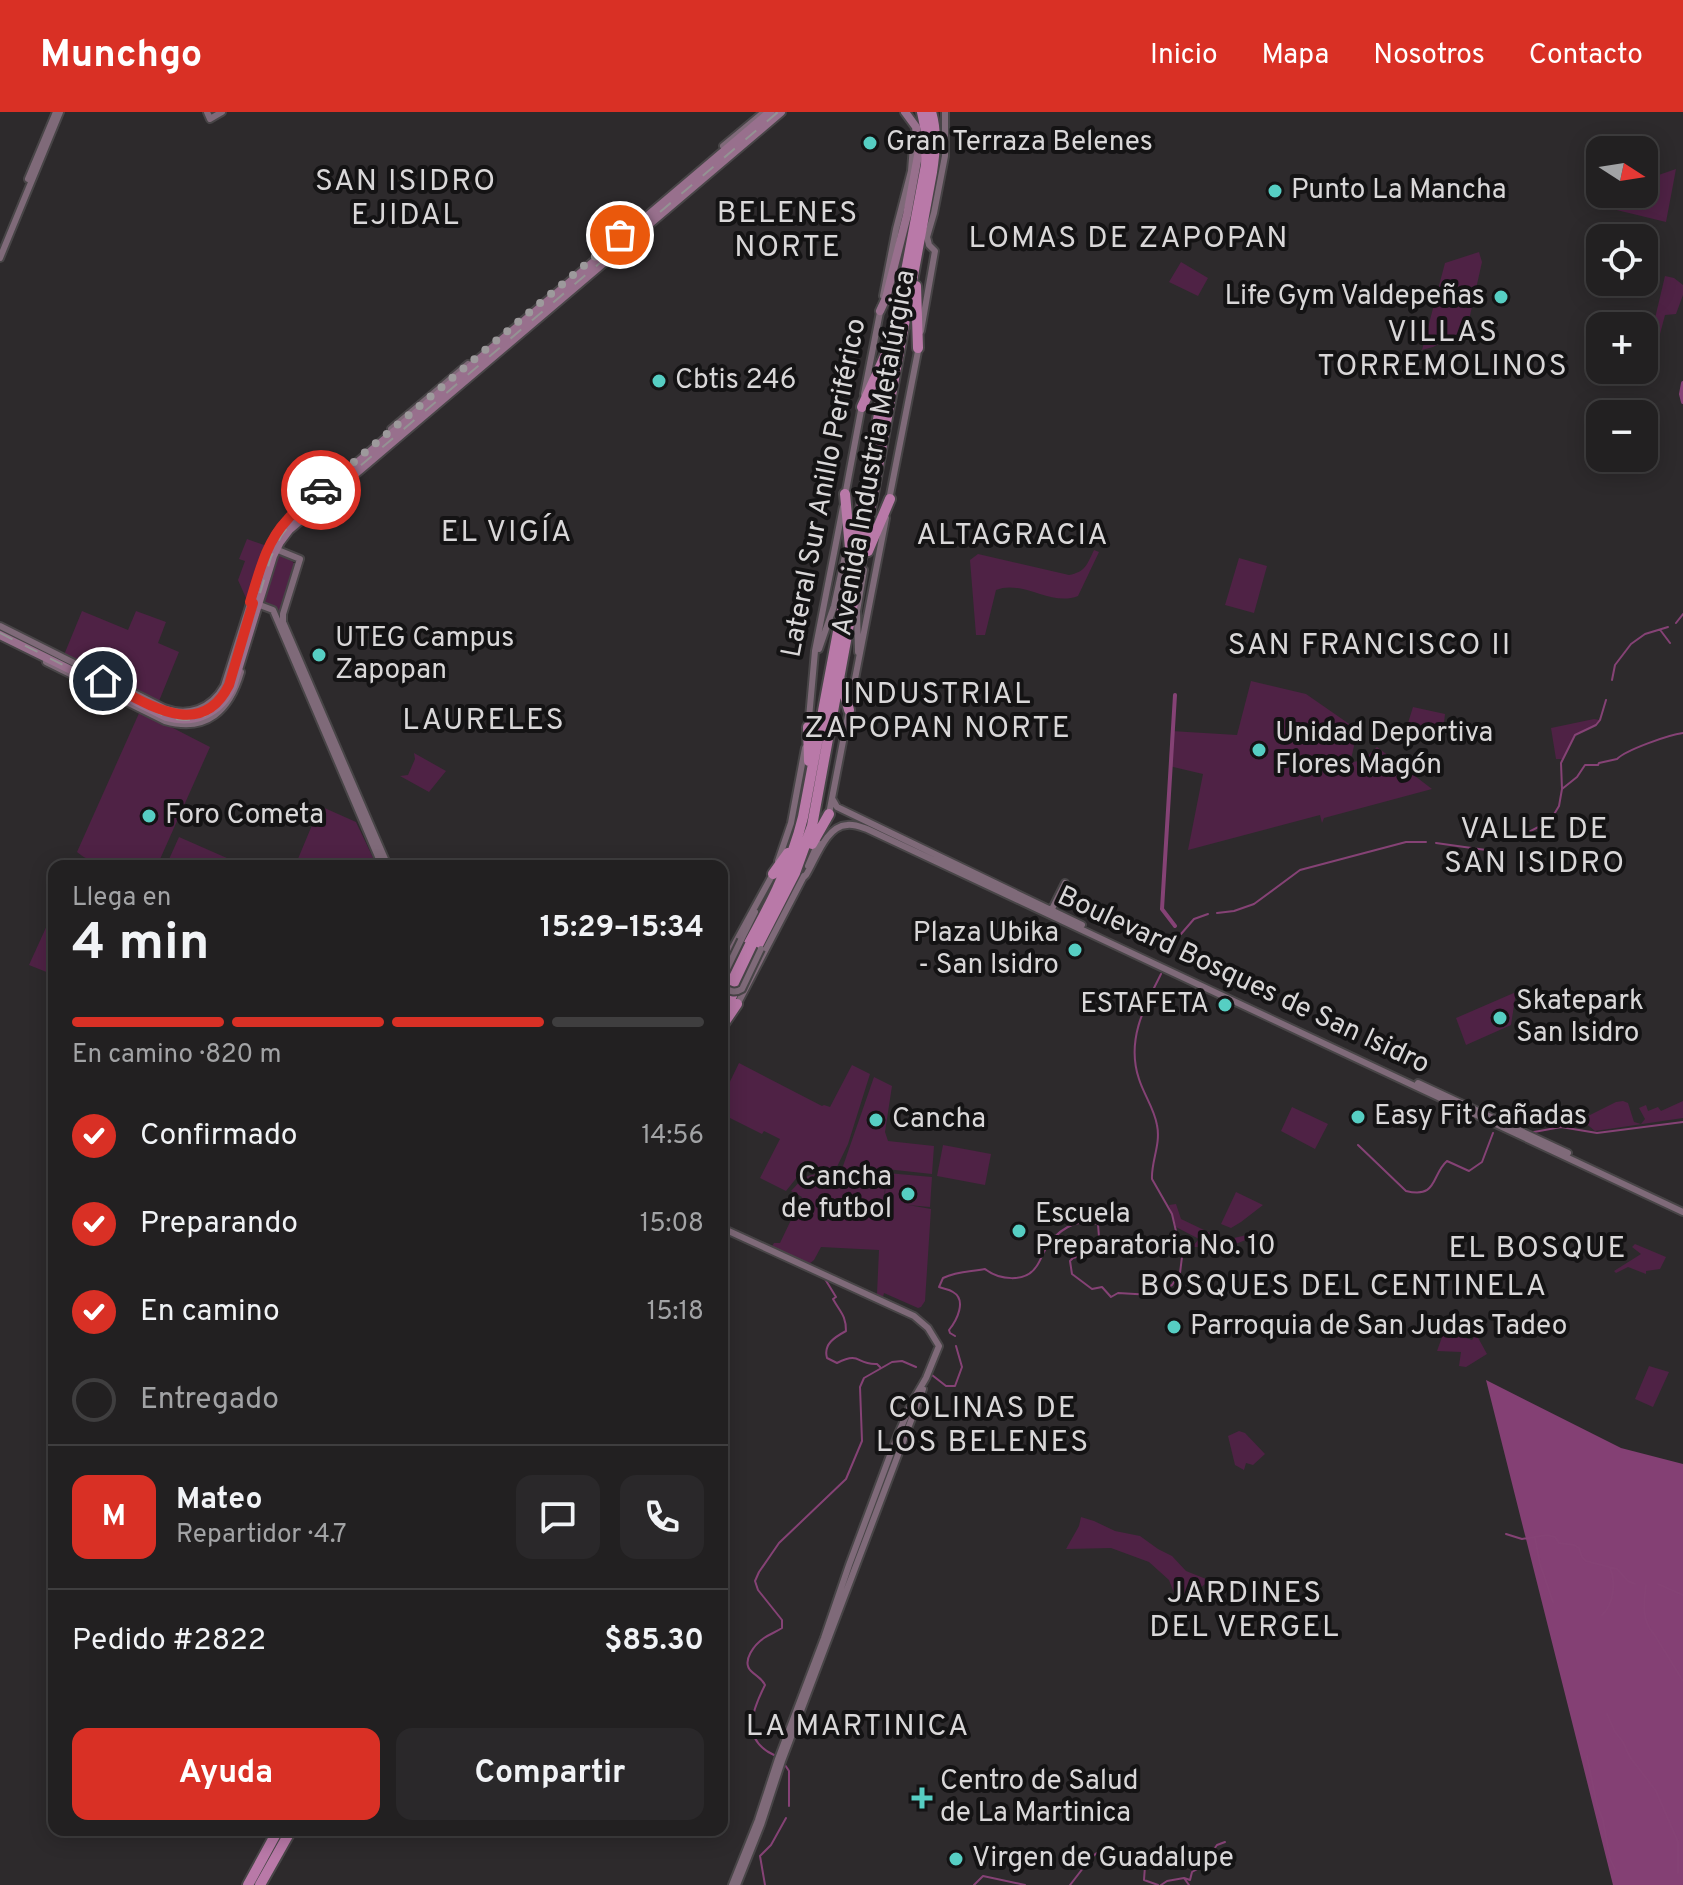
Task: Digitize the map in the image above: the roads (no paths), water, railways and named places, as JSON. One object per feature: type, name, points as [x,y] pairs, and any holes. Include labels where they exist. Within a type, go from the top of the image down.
[{"type":"highway","points":[[799,876],[812,826],[841,675],[855,564],[927,151],[922,112]]},
{"type":"highway","points":[[728,982],[777,890],[797,842],[932,172],[935,144],[931,112]]},
{"type":"highway","points":[[932,172],[937,198]]},
{"type":"highway","points":[[918,348],[916,288],[919,239]]},
{"type":"highway","points":[[862,407],[887,349],[908,261]]},
{"type":"highway","points":[[845,494],[855,564]]},
{"type":"highway","points":[[855,564],[890,499]]},
{"type":"highway","points":[[841,675],[849,710]]},
{"type":"highway","points":[[808,727],[808,793]]},
{"type":"highway","points":[[728,1004],[799,876],[829,814]]},
{"type":"highway","points":[[773,874],[797,842]]},
{"type":"highway","points":[[728,1017],[737,1004]]},
{"type":"highway","points":[[248,1885],[275,1836]]},
{"type":"highway","points":[[260,1885],[288,1836]]},
{"type":"main road","points":[[0,247],[58,112]]},
{"type":"main road","points":[[0,258],[58,112]]},
{"type":"main road","points":[[208,116],[222,112]]},
{"type":"main road","points":[[274,548],[294,524],[688,187],[764,112]]},
{"type":"main road","points":[[699,180],[770,112]]},
{"type":"main road","points":[[0,632],[173,715],[195,714],[214,705],[229,685],[281,527],[293,513],[608,246],[699,180],[784,112]]},
{"type":"main road","points":[[880,311],[907,215],[919,150],[916,127],[905,112]]},
{"type":"main road","name":"Avenida Industria Metalúrgica","points":[[829,814],[935,251],[927,239],[945,156],[943,112]]},
{"type":"main road","points":[[274,548],[277,536],[290,520],[618,241],[688,187]]},
{"type":"main road","points":[[608,246],[618,241]]},
{"type":"main road","name":"Lateral Sur Anillo Periférico","points":[[766,887],[791,823],[808,727],[817,640],[880,311]]},
{"type":"main road","points":[[274,548],[299,561],[283,622],[385,860]]},
{"type":"main road","points":[[855,564],[858,667]]},
{"type":"main road","points":[[813,672],[834,606],[855,564]]},
{"type":"main road","points":[[0,632],[88,681],[166,717],[186,720],[204,716],[223,703],[231,690],[255,604]]},
{"type":"main road","points":[[255,604],[273,610],[348,788],[372,830],[380,860]]},
{"type":"main road","points":[[348,788],[359,800]]},
{"type":"main road","name":"Boulevard Bosques de San Isidro","points":[[832,798],[837,807],[951,866],[1683,1210]]},
{"type":"main road","points":[[363,809],[372,813]]},
{"type":"main road","name":"Boulevard Bosques de San Isidro","points":[[799,876],[806,875],[830,834],[838,827],[848,824],[873,831],[1051,911],[1683,1210]]},
{"type":"main road","points":[[728,1021],[792,899],[799,876]]},
{"type":"main road","points":[[1051,911],[1065,883]]},
{"type":"main road","points":[[728,968],[766,887]]},
{"type":"main road","points":[[728,956],[766,887]]},
{"type":"main road","points":[[728,989],[738,991],[743,987],[784,906],[792,899]]},
{"type":"main road","points":[[1312,1037],[1327,1049]]},
{"type":"main road","points":[[728,1231],[914,1316],[928,1328],[939,1346],[888,1471],[735,1885]]},
{"type":"waterway","points":[[1683,383],[1683,402]]},
{"type":"waterway","points":[[1676,623],[1683,614]]},
{"type":"waterway","points":[[1612,680],[1615,665],[1631,644],[1645,634],[1668,627]]},
{"type":"waterway","points":[[1661,631],[1670,643]]},
{"type":"waterway","points":[[1175,695],[1162,909],[1175,926]]},
{"type":"waterway","points":[[1519,837],[1550,821],[1559,806],[1561,763],[1575,735],[1600,720],[1606,700]]},
{"type":"waterway","points":[[1562,789],[1577,777],[1585,765],[1617,759],[1648,743],[1683,733]]},
{"type":"waterway","points":[[1217,913],[1254,904],[1300,870],[1406,842],[1426,842]]},
{"type":"waterway","points":[[1436,843],[1493,851]]},
{"type":"waterway","points":[[1181,934],[1194,919],[1208,914]]},
{"type":"waterway","points":[[955,1336],[949,1330],[957,1316],[959,1300],[951,1291],[939,1287],[943,1278],[985,1269],[1004,1277],[1025,1276],[1036,1267],[1055,1237],[1074,1224],[1098,1224],[1099,1237],[1094,1252],[1070,1261],[1072,1274],[1092,1289],[1102,1287],[1111,1297],[1118,1293],[1152,1295],[1172,1285],[1180,1273],[1182,1257],[1172,1214],[1152,1179],[1157,1125],[1139,1079],[1135,1051],[1143,1012],[1161,974]]},
{"type":"waterway","points":[[1534,1132],[1561,1127],[1597,1133],[1683,1122]]},
{"type":"waterway","points":[[1358,1145],[1406,1191],[1416,1193],[1429,1189],[1447,1161],[1469,1171],[1482,1162],[1493,1133]]},
{"type":"waterway","points":[[825,1279],[836,1297],[833,1299],[846,1326],[846,1331],[828,1345],[827,1358],[837,1363],[855,1358],[880,1367]]},
{"type":"waterway","points":[[932,1375],[946,1386],[955,1386],[962,1367],[956,1346]]},
{"type":"waterway","points":[[774,1755],[756,1741],[753,1733],[753,1714],[765,1685],[748,1667],[748,1662],[757,1644],[782,1628],[782,1620],[758,1590],[755,1581],[779,1543],[846,1479],[862,1441],[860,1387],[864,1378],[892,1362],[902,1361],[916,1367]]},
{"type":"waterway","points":[[1506,1534],[1522,1539],[1547,1535],[1555,1537],[1559,1543],[1579,1548],[1586,1561],[1617,1569],[1635,1584]]},
{"type":"waterway","points":[[1535,1538],[1553,1602]]},
{"type":"waterway","points":[[1602,1615],[1613,1593],[1610,1568]]},
{"type":"waterway","points":[[1658,1584],[1683,1595]]},
{"type":"waterway","points":[[1646,1585],[1644,1611],[1647,1623],[1683,1681]]},
{"type":"waterway","points":[[1607,1714],[1630,1757],[1656,1791],[1678,1842],[1678,1873]]},
{"type":"waterway","points":[[1587,1756],[1610,1859],[1615,1869]]},
{"type":"waterway","points":[[785,1765],[789,1771],[789,1806]]},
{"type":"waterway","points":[[765,1885],[760,1856],[771,1845],[786,1818]]},
{"type":"waterway","points":[[1184,1878],[1190,1880],[1192,1872],[1201,1867],[1217,1845],[1225,1842]]},
{"type":"waterway","points":[[1091,1858],[1107,1847],[1135,1855]]},
{"type":"waterway","points":[[1138,1857],[1145,1866],[1144,1880],[1158,1885]]},
{"type":"waterway","points":[[1070,1885],[1087,1863]]},
{"type":"waterway","points":[[974,1885],[983,1876],[1025,1885]]},
{"type":"waterway","points":[[1161,1885],[1184,1878],[1189,1885]]},
{"type":"railway","points":[[0,633],[164,716],[185,720],[210,713],[230,692],[271,557],[287,528],[778,112]]},
{"type":"place","name":"Gran Terraza Belenes","points":[[870,143]]},
{"type":"place","name":"Punto La Mancha","points":[[1275,191]]},
{"type":"place","name":"Life Gym Valdepeñas","points":[[1501,297]]},
{"type":"place","name":"Cbtis 246","points":[[659,381]]},
{"type":"place","name":"UTEG Campus Zapopan","points":[[319,655]]},
{"type":"place","name":"Unidad Deportiva Flores Magón","points":[[1259,750]]},
{"type":"place","name":"Foro Cometa","points":[[149,816]]},
{"type":"place","name":"Plaza Ubika - San Isidro","points":[[1075,950]]},
{"type":"place","name":"ESTAFETA","points":[[1225,1005]]},
{"type":"place","name":"Skatepark San Isidro","points":[[1500,1018]]},
{"type":"place","name":"Easy Fit Cañadas","points":[[1358,1117]]},
{"type":"place","name":"Cancha","points":[[876,1120]]},
{"type":"place","name":"Cancha de futbol","points":[[908,1194]]},
{"type":"place","name":"Escuela Preparatoria No. 10","points":[[1019,1231]]},
{"type":"place","name":"Parroquia de San Judas Tadeo","points":[[1174,1327]]},
{"type":"place","name":"Centro de Salud de La Martinica","points":[[922,1798]]},
{"type":"place","name":"Virgen de Guadalupe","points":[[956,1859]]},
{"type":"district","name":"SAN ISIDRO EJIDAL","points":[[406,199]]},
{"type":"district","name":"BELENES NORTE","points":[[788,231]]},
{"type":"district","name":"LOMAS DE ZAPOPAN","points":[[1129,239]]},
{"type":"district","name":"VILLAS TORREMOLINOS","points":[[1443,350]]},
{"type":"district","name":"EL VIGÍA","points":[[507,533]]},
{"type":"district","name":"ALTAGRACIA","points":[[1013,536]]},
{"type":"district","name":"SAN FRANCISCO II","points":[[1370,646]]},
{"type":"district","name":"INDUSTRIAL ZAPOPAN NORTE","points":[[938,712]]},
{"type":"district","name":"LAURELES","points":[[484,721]]},
{"type":"district","name":"VALLE DE SAN ISIDRO","points":[[1535,847]]},
{"type":"district","name":"EL BOSQUE","points":[[1538,1249]]},
{"type":"district","name":"BOSQUES DEL CENTINELA","points":[[1344,1287]]},
{"type":"district","name":"COLINAS DE LOS BELENES","points":[[983,1426]]},
{"type":"district","name":"JARDINES DEL VERGEL","points":[[1245,1611]]},
{"type":"district","name":"LA MARTINICA","points":[[858,1727]]}]
